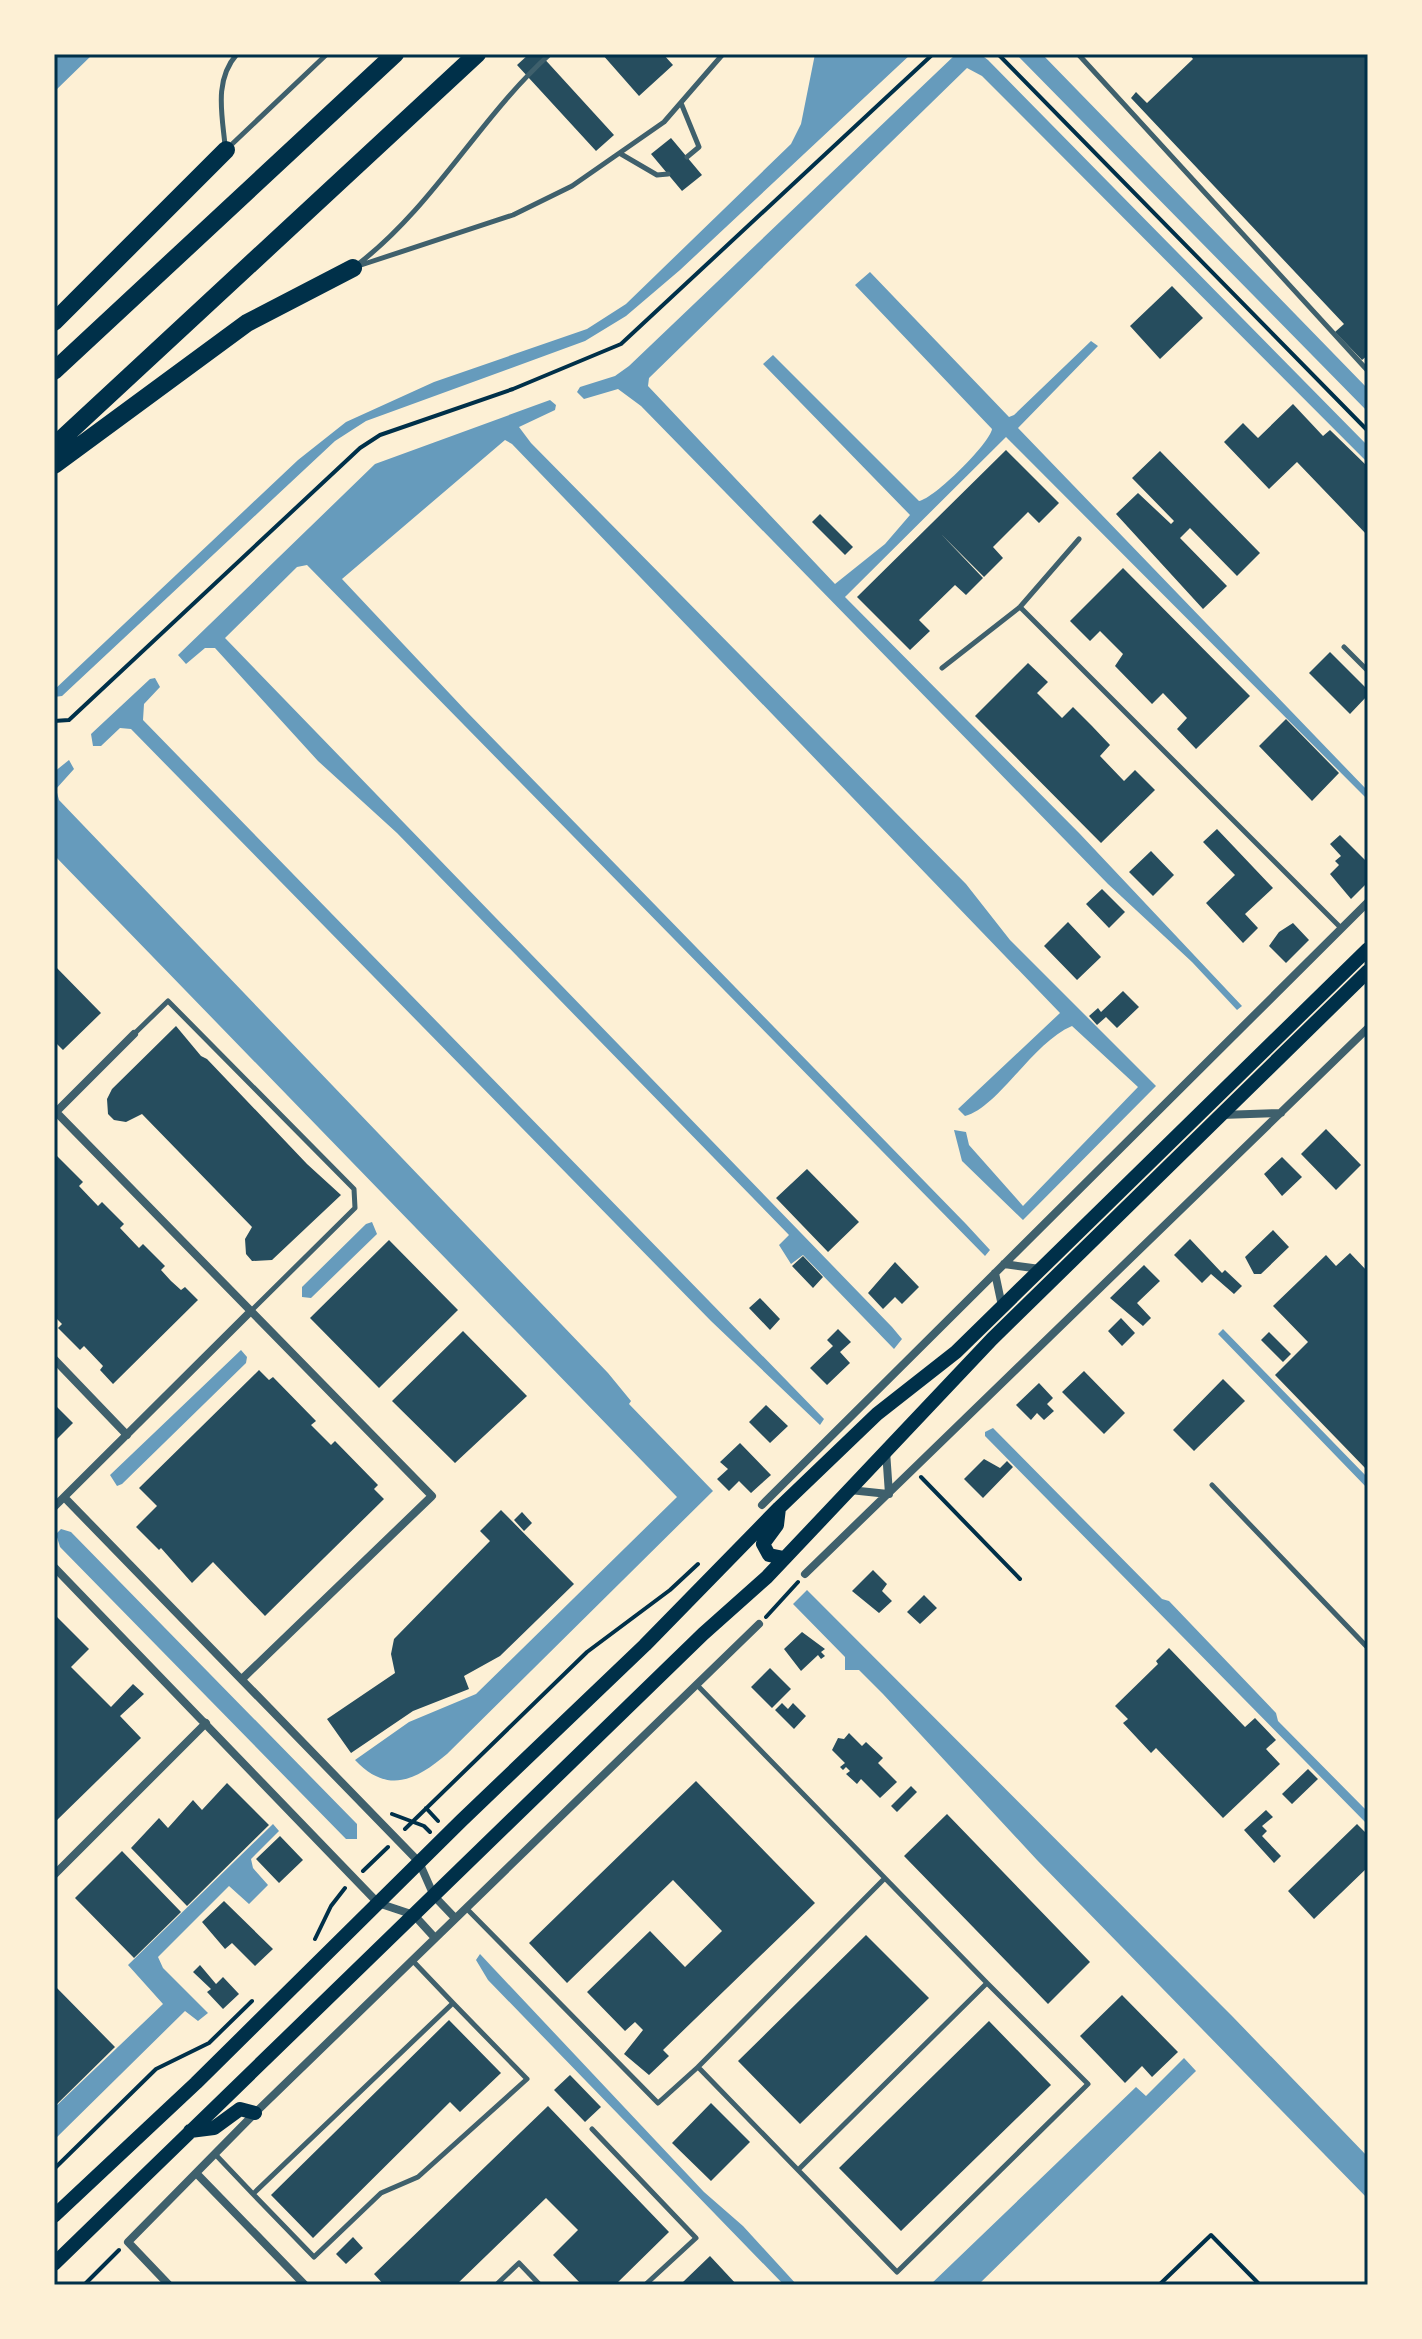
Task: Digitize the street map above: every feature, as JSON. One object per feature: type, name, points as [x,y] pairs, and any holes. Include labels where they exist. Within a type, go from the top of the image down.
[{"type":"highway","points":[[54,371],[395,54]]},
{"type":"highway","points":[[54,446],[477,54]]},
{"type":"highway","points":[[54,322],[226,150]]},
{"type":"highway","points":[[54,465],[247,323],[283,301],[353,268]]},
{"type":"main road","points":[[54,2216],[196,2083],[419,1862],[645,1645],[779,1508],[877,1414],[956,1352],[1368,949]]},
{"type":"main road","points":[[54,2264],[784,1558],[992,1339],[1368,971]]},
{"type":"main road","points":[[779,1508],[777,1525],[763,1544],[769,1555],[784,1558]]},
{"type":"main road","points":[[190,2131],[214,2128],[240,2109],[255,2113]]},
{"type":"street","points":[[762,1505],[1368,902]]},
{"type":"street","points":[[805,1574],[1368,1028]]},
{"type":"street","points":[[134,1034],[55,1113],[432,1496],[242,1679]]},
{"type":"street","points":[[1220,1115],[1281,1113]]},
{"type":"street","points":[[1004,1264],[1041,1269]]},
{"type":"street","points":[[995,1273],[1002,1306]]},
{"type":"street","points":[[54,1507],[249,1313]]},
{"type":"street","points":[[54,1359],[127,1435]]},
{"type":"street","points":[[886,1451],[889,1494]]},
{"type":"street","points":[[850,1490],[889,1494]]},
{"type":"street","points":[[64,1497],[419,1862],[434,1896],[455,1918]]},
{"type":"street","points":[[54,1567],[378,1903],[414,1915],[435,1938]]},
{"type":"street","points":[[169,2285],[128,2242],[198,2175],[255,2113],[759,1624]]},
{"type":"street","points":[[54,1875],[206,1723]]},
{"type":"street","points":[[198,2175],[305,2285]]},
{"type":"lane","points":[[226,150],[220,95],[224,74],[237,54]]},
{"type":"lane","points":[[226,150],[327,54]]},
{"type":"lane","points":[[353,268],[413,215],[510,93],[550,54]]},
{"type":"lane","points":[[353,268],[513,215],[572,186],[664,122],[723,54]]},
{"type":"lane","points":[[1078,54],[1368,371]]},
{"type":"lane","points":[[681,103],[699,147],[687,157]]},
{"type":"lane","points":[[621,154],[657,175],[668,174]]},
{"type":"lane","points":[[942,668],[1020,607],[1079,539]]},
{"type":"lane","points":[[1020,607],[1341,928]]},
{"type":"lane","points":[[1344,647],[1368,671]]},
{"type":"lane","points":[[134,1034],[168,1001],[354,1189],[355,1208],[249,1313]]},
{"type":"lane","points":[[1212,1485],[1368,1648]]},
{"type":"lane","points":[[696,1684],[1088,2084],[897,2272],[698,2067]]},
{"type":"lane","points":[[466,1908],[658,2103],[698,2067],[884,1879]]},
{"type":"lane","points":[[215,2154],[314,2257],[381,2193],[418,2177],[527,2079],[412,1960]]},
{"type":"lane","points":[[798,2170],[987,1983]]},
{"type":"lane","points":[[253,2194],[453,2003]]},
{"type":"lane","points":[[592,2129],[696,2238],[645,2285]]},
{"type":"lane","points":[[496,2285],[519,2263],[540,2285]]},
{"type":"path","points":[[54,721],[69,720],[350,457],[380,435],[528,383],[621,344],[660,312],[829,147],[933,54]]},
{"type":"path","points":[[998,54],[1368,431]]},
{"type":"path","points":[[914,1470],[1020,1579]]},
{"type":"path","points":[[759,1624],[805,1574]]},
{"type":"path","points":[[1159,2285],[1211,2235],[1260,2285]]},
{"type":"path","points":[[84,2285],[128,2242]]},
{"type":"water","points":[[54,54],[93,54],[54,92]]},
{"type":"water","points":[[815,54],[911,54],[680,270],[626,316],[585,341],[366,421],[335,441],[62,696],[54,697],[54,690],[298,460],[346,422],[434,382],[587,329],[626,304],[791,144],[801,124]]},
{"type":"water","points":[[956,54],[980,54],[988,60],[1368,446],[1368,463],[982,76],[967,68],[649,378],[648,386],[835,584],[885,544],[910,515],[763,364],[773,355],[919,501],[960,470],[982,446],[992,429],[855,285],[870,272],[1009,417],[1091,341],[1098,346],[1018,428],[1368,791],[1368,800],[1006,437],[845,597],[1080,834],[1242,1006],[1237,1010],[1192,962],[1108,884],[641,406],[618,389],[584,399],[577,392],[580,387],[615,376],[629,366]]},
{"type":"water","points":[[1016,54],[1042,54],[1368,389],[1368,412]]},
{"type":"water","points":[[550,400],[556,405],[555,410],[519,427],[531,443],[966,884],[1010,940],[1156,1086],[1023,1220],[962,1161],[954,1130],[966,1132],[969,1145],[1023,1206],[1138,1087],[1072,1026],[1043,1046],[990,1101],[965,1116],[958,1109],[1060,1013],[512,444],[505,440],[342,579],[466,711],[966,1224],[990,1250],[985,1256],[307,565],[297,567],[225,638],[892,1327],[902,1339],[894,1349],[803,1255],[791,1264],[779,1245],[789,1235],[397,833],[318,761],[215,648],[205,648],[186,664],[178,655],[375,464]]},
{"type":"water","points":[[155,678],[160,687],[144,704],[143,720],[824,1419],[820,1425],[711,1321],[131,729],[120,728],[101,746],[93,746],[91,734],[150,679]]},
{"type":"water","points":[[69,760],[74,769],[56,789],[59,800],[608,1373],[631,1401],[629,1404],[713,1491],[447,1754],[413,1777],[390,1780],[379,1777],[355,1760],[409,1722],[476,1694],[677,1497],[54,855],[54,772]]},
{"type":"water","points":[[372,1222],[377,1234],[311,1298],[302,1297],[302,1287],[366,1224]]},
{"type":"water","points":[[1223,1329],[1368,1478],[1368,1489],[1218,1334]]},
{"type":"water","points":[[241,1350],[247,1357],[246,1363],[117,1486],[110,1475]]},
{"type":"water","points":[[993,1428],[1162,1599],[1169,1601],[1276,1713],[1278,1721],[1368,1812],[1368,1825],[985,1436],[985,1432]]},
{"type":"water","points":[[61,1529],[71,1532],[357,1824],[357,1839],[346,1839],[60,1547],[56,1534]]},
{"type":"water","points":[[807,1590],[1233,2017],[1368,2157],[1368,2199],[1037,1860],[883,1694],[859,1670],[845,1670],[845,1657],[793,1604]]},
{"type":"water","points":[[273,1824],[279,1831],[251,1859],[253,1868],[268,1885],[249,1904],[229,1886],[158,1957],[163,1968],[208,2013],[198,2021],[185,2011],[54,2140],[54,2108],[163,2004],[128,1965]]},
{"type":"water","points":[[480,1954],[704,2192],[743,2226],[797,2285],[784,2285],[488,1980],[476,1960]]},
{"type":"water","points":[[1184,2058],[1196,2071],[978,2285],[930,2285],[1136,2087],[1146,2096]]},
{"type":"building","points":[[529,54],[540,54],[614,135],[596,151],[517,65]]},
{"type":"building","points":[[602,54],[663,54],[673,65],[639,96]]},
{"type":"building","points":[[1189,54],[1368,54],[1368,355],[1362,360],[1335,332],[1344,324],[1131,98],[1136,92],[1147,103],[1193,59]]},
{"type":"building","points":[[671,138],[702,175],[682,191],[651,154]]},
{"type":"building","points":[[1172,286],[1203,318],[1160,359],[1130,326]]},
{"type":"building","points":[[1293,404],[1323,436],[1330,430],[1368,467],[1368,536],[1297,462],[1269,489],[1224,442],[1243,423],[1258,438]]},
{"type":"building","points":[[1006,450],[1059,503],[1039,523],[1028,512],[993,547],[1003,558],[984,577],[941,534],[983,578],[966,595],[955,585],[919,620],[930,631],[910,650],[857,597]]},
{"type":"building","points":[[1160,451],[1260,553],[1237,576],[1190,528],[1180,538],[1227,586],[1203,609],[1116,514],[1138,493],[1171,524],[1174,521],[1132,478]]},
{"type":"building","points":[[820,514],[853,547],[845,555],[812,522]]},
{"type":"building","points":[[1123,568],[1250,696],[1196,749],[1177,729],[1187,718],[1163,693],[1152,704],[1115,666],[1123,654],[1100,631],[1090,641],[1070,621]]},
{"type":"building","points":[[1330,652],[1368,690],[1368,695],[1350,714],[1309,673]]},
{"type":"building","points":[[1028,663],[1048,682],[1037,693],[1062,718],[1073,707],[1092,726],[1110,745],[1100,756],[1124,781],[1135,770],[1155,790],[1101,843],[975,716]]},
{"type":"building","points":[[1286,719],[1339,773],[1312,801],[1259,746]]},
{"type":"building","points":[[1217,829],[1273,888],[1245,914],[1258,928],[1243,943],[1206,903],[1235,875],[1203,842]]},
{"type":"building","points":[[1340,835],[1368,863],[1368,882],[1351,899],[1330,874],[1339,865],[1335,861],[1341,856],[1330,844]]},
{"type":"building","points":[[1151,851],[1174,875],[1153,896],[1129,872]]},
{"type":"building","points":[[1102,889],[1125,912],[1109,928],[1086,904]]},
{"type":"building","points":[[1068,922],[1101,957],[1077,980],[1044,946]]},
{"type":"building","points":[[1293,923],[1309,940],[1286,963],[1269,946],[1279,932]]},
{"type":"building","points":[[54,965],[101,1013],[63,1050],[54,1041]]},
{"type":"building","points":[[1123,991],[1139,1007],[1117,1028],[1106,1017],[1097,1025],[1089,1016],[1098,1008],[1101,1012]]},
{"type":"building","points":[[176,1026],[201,1056],[341,1195],[272,1260],[252,1261],[246,1254],[245,1239],[252,1227],[142,1114],[126,1122],[114,1120],[108,1114],[107,1099],[112,1089]]},
{"type":"building","points":[[1326,1129],[1361,1165],[1336,1190],[1301,1154]]},
{"type":"building","points":[[54,1153],[83,1182],[79,1186],[98,1206],[102,1202],[124,1224],[120,1228],[139,1248],[143,1244],[165,1266],[161,1270],[171,1281],[181,1290],[185,1287],[198,1300],[113,1384],[100,1370],[103,1366],[84,1346],[80,1350],[58,1328],[62,1324],[54,1316]]},
{"type":"building","points":[[1282,1157],[1302,1177],[1282,1196],[1264,1174]]},
{"type":"building","points":[[807,1169],[859,1222],[828,1252],[776,1198]]},
{"type":"building","points":[[1273,1230],[1289,1247],[1261,1274],[1254,1274],[1245,1257]]},
{"type":"building","points":[[1190,1239],[1222,1273],[1225,1270],[1242,1286],[1234,1294],[1211,1274],[1202,1283],[1174,1255]]},
{"type":"building","points":[[389,1240],[458,1310],[379,1388],[310,1318]]},
{"type":"building","points":[[1350,1253],[1368,1272],[1368,1471],[1275,1375],[1308,1342],[1273,1306],[1326,1255],[1336,1266]]},
{"type":"building","points":[[803,1256],[823,1277],[813,1288],[792,1266]]},
{"type":"building","points":[[895,1262],[919,1287],[902,1304],[895,1297],[883,1309],[868,1293]]},
{"type":"building","points":[[1144,1265],[1160,1281],[1137,1303],[1151,1318],[1143,1326],[1110,1298]]},
{"type":"building","points":[[760,1298],[780,1319],[770,1330],[749,1308]]},
{"type":"building","points":[[1121,1318],[1135,1333],[1122,1346],[1108,1331]]},
{"type":"building","points":[[838,1329],[851,1342],[840,1352],[850,1363],[827,1385],[810,1368],[833,1346],[827,1340]]},
{"type":"building","points":[[463,1331],[527,1396],[455,1463],[392,1401]]},
{"type":"building","points":[[1269,1332],[1291,1354],[1283,1362],[1261,1340]]},
{"type":"building","points":[[259,1370],[269,1380],[273,1377],[316,1421],[311,1425],[331,1445],[335,1441],[378,1485],[374,1489],[384,1499],[265,1616],[213,1562],[192,1583],[161,1548],[159,1550],[136,1527],[157,1506],[139,1488]]},
{"type":"building","points":[[1084,1371],[1125,1413],[1104,1434],[1062,1392]]},
{"type":"building","points":[[1223,1379],[1245,1401],[1194,1451],[1173,1430]]},
{"type":"building","points":[[1039,1383],[1053,1398],[1047,1404],[1054,1411],[1044,1420],[1037,1413],[1031,1420],[1016,1405]]},
{"type":"building","points":[[54,1404],[73,1423],[54,1442]]},
{"type":"building","points":[[766,1405],[788,1426],[770,1443],[749,1422]]},
{"type":"building","points":[[740,1443],[771,1475],[751,1493],[739,1481],[729,1491],[717,1479],[728,1469],[720,1462]]},
{"type":"building","points":[[984,1459],[1000,1468],[1007,1461],[1013,1467],[983,1498],[964,1479]]},
{"type":"building","points":[[501,1510],[574,1584],[500,1656],[464,1676],[469,1689],[413,1711],[351,1753],[327,1719],[395,1673],[391,1654],[394,1639],[490,1541],[480,1531]]},
{"type":"building","points":[[522,1512],[532,1523],[524,1531],[514,1520]]},
{"type":"building","points":[[873,1570],[887,1584],[882,1591],[892,1601],[879,1613],[852,1591]]},
{"type":"building","points":[[924,1595],[937,1608],[920,1624],[907,1612]]},
{"type":"building","points":[[54,1614],[89,1649],[71,1667],[111,1707],[133,1684],[144,1694],[120,1716],[141,1738],[54,1823]]},
{"type":"building","points":[[802,1632],[825,1649],[821,1652],[825,1656],[821,1659],[818,1655],[801,1671],[784,1649]]},
{"type":"building","points":[[1169,1648],[1245,1727],[1255,1718],[1276,1740],[1266,1749],[1280,1764],[1223,1818],[1156,1748],[1151,1753],[1123,1723],[1128,1719],[1115,1706],[1158,1664],[1156,1661]]},
{"type":"building","points":[[770,1668],[791,1689],[772,1708],[751,1687]]},
{"type":"building","points":[[782,1703],[788,1709],[793,1703],[806,1716],[794,1729],[775,1710]]},
{"type":"building","points":[[849,1733],[862,1746],[866,1742],[883,1758],[878,1763],[897,1782],[880,1798],[861,1779],[857,1784],[846,1774],[850,1771],[846,1767],[843,1770],[840,1767],[845,1763],[832,1750],[838,1738],[844,1739]]},
{"type":"building","points":[[1308,1769],[1318,1779],[1292,1804],[1282,1794]]},
{"type":"building","points":[[696,1781],[815,1903],[663,2050],[669,2056],[649,2075],[624,2054],[643,2030],[635,2022],[625,2031],[587,1992],[650,1931],[685,1967],[722,1931],[673,1880],[567,1983],[529,1943]]},
{"type":"building","points":[[227,1783],[269,1825],[187,1906],[131,1848],[159,1818],[168,1828],[193,1800],[202,1810]]},
{"type":"building","points":[[911,1786],[917,1792],[897,1812],[891,1806]]},
{"type":"building","points":[[1266,1810],[1273,1817],[1262,1826],[1267,1831],[1262,1836],[1281,1856],[1274,1863],[1244,1830]]},
{"type":"building","points":[[947,1814],[1090,1962],[1048,2004],[904,1856]]},
{"type":"building","points":[[1357,1824],[1368,1835],[1368,1867],[1314,1919],[1288,1891]]},
{"type":"building","points":[[280,1836],[303,1860],[279,1883],[256,1859]]},
{"type":"building","points":[[122,1851],[181,1912],[134,1958],[75,1898]]},
{"type":"building","points":[[224,1901],[273,1949],[255,1966],[232,1943],[225,1949],[202,1922]]},
{"type":"building","points":[[866,1935],[929,1998],[800,2124],[738,2061]]},
{"type":"building","points":[[200,1965],[216,1984],[223,1977],[239,1994],[223,2009],[207,1992],[211,1989],[193,1972]]},
{"type":"building","points":[[54,1985],[115,2047],[54,2107]]},
{"type":"building","points":[[1122,1995],[1178,2052],[1152,2077],[1142,2066],[1125,2083],[1080,2036]]},
{"type":"building","points":[[449,2020],[501,2073],[460,2112],[450,2102],[313,2238],[271,2195]]},
{"type":"building","points":[[989,2021],[1051,2085],[901,2231],[839,2168]]},
{"type":"building","points":[[570,2075],[601,2107],[585,2122],[554,2090]]},
{"type":"building","points":[[711,2103],[750,2142],[711,2181],[672,2143]]},
{"type":"building","points":[[548,2106],[669,2232],[615,2285],[582,2285],[553,2255],[578,2230],[546,2198],[456,2285],[384,2285],[374,2274]]},
{"type":"building","points":[[353,2237],[363,2248],[346,2264],[336,2254]]},
{"type":"building","points":[[710,2256],[737,2285],[680,2285],[684,2281]]}]
